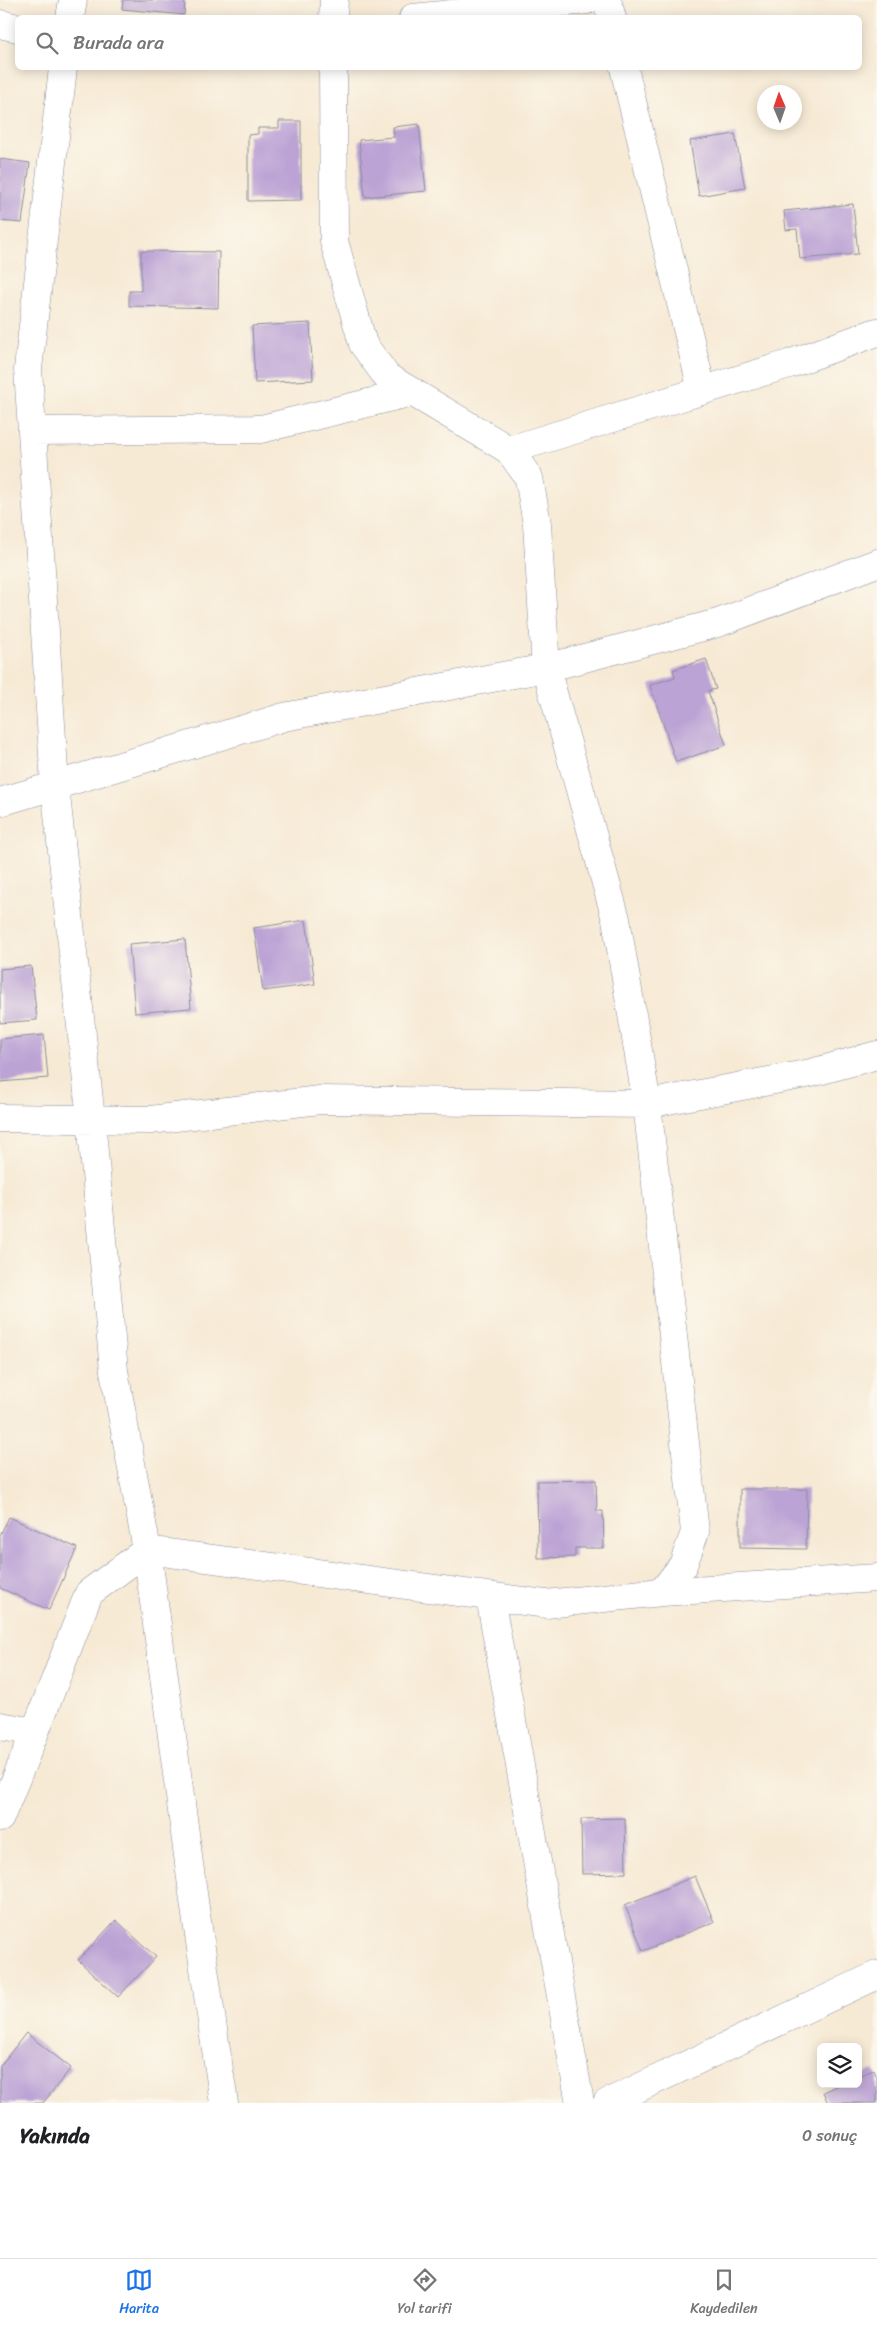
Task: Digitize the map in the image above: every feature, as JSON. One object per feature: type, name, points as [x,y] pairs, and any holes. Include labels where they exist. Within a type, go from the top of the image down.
[{"type":"street","points":[[70,15],[73,0]]},
{"type":"street","points":[[333,15],[334,0]]},
{"type":"street","points":[[442,15],[587,0]]},
{"type":"street","points":[[607,0],[611,15]]},
{"type":"street","points":[[0,24],[15,27]]},
{"type":"street","points":[[63,70],[28,369],[55,786],[91,1119],[114,1372],[147,1550],[195,1908],[224,2103]]},
{"type":"street","points":[[333,70],[334,241],[363,344],[387,376],[509,450],[529,478],[537,524],[546,668],[616,919],[647,1104],[695,1532],[683,1565],[662,1592]]},
{"type":"street","points":[[624,70],[702,390]]},
{"type":"street","points":[[509,450],[789,364],[877,332]]},
{"type":"street","points":[[32,431],[261,429],[412,392]]},
{"type":"street","points":[[0,802],[284,717],[546,668],[718,623],[877,563]]},
{"type":"street","points":[[0,1118],[150,1120],[320,1100],[647,1104],[811,1073],[877,1056]]},
{"type":"street","points":[[0,1818],[89,1593],[147,1550],[546,1604],[662,1592],[877,1578]]},
{"type":"street","points":[[490,1597],[580,2103]]},
{"type":"street","points":[[0,1726],[34,1732]]},
{"type":"street","points":[[607,2103],[877,1975]]},
{"type":"building","points":[[123,0],[185,0],[184,15],[122,9]]},
{"type":"building","points":[[279,121],[301,121],[301,200],[248,201],[248,135],[258,134],[258,128],[279,128]]},
{"type":"building","points":[[419,124],[426,191],[365,197],[359,140],[394,137],[393,127]]},
{"type":"building","points":[[735,134],[745,188],[699,196],[690,141]]},
{"type":"building","points":[[0,159],[30,163],[22,223],[0,221]]},
{"type":"building","points":[[853,204],[858,254],[800,259],[797,229],[786,230],[784,211]]},
{"type":"building","points":[[141,251],[219,252],[218,308],[129,306],[129,291],[141,291]]},
{"type":"building","points":[[310,323],[313,380],[255,383],[252,326]]},
{"type":"building","points":[[706,659],[716,689],[708,691],[726,745],[676,762],[650,685],[675,677],[673,670]]},
{"type":"building","points":[[306,920],[315,984],[263,991],[254,928]]},
{"type":"building","points":[[185,939],[191,1008],[135,1013],[129,944]]},
{"type":"building","points":[[31,966],[37,1020],[0,1023],[0,969]]},
{"type":"building","points":[[44,1035],[48,1078],[0,1082],[0,1039]]},
{"type":"building","points":[[596,1480],[597,1511],[603,1511],[604,1548],[575,1548],[575,1557],[538,1558],[537,1481]]},
{"type":"building","points":[[740,1489],[807,1489],[806,1549],[740,1548]]},
{"type":"building","points":[[9,1517],[77,1548],[49,1610],[0,1588],[0,1535]]},
{"type":"building","points":[[625,1818],[626,1873],[582,1874],[581,1819]]},
{"type":"building","points":[[695,1876],[714,1922],[643,1951],[625,1905]]},
{"type":"building","points":[[116,1920],[156,1957],[118,1997],[78,1960]]},
{"type":"building","points":[[26,2033],[71,2068],[43,2103],[0,2103],[0,2066]]},
{"type":"building","points":[[874,2070],[877,2077],[877,2103],[828,2103],[823,2092],[832,2088],[862,2088],[862,2074]]}]
